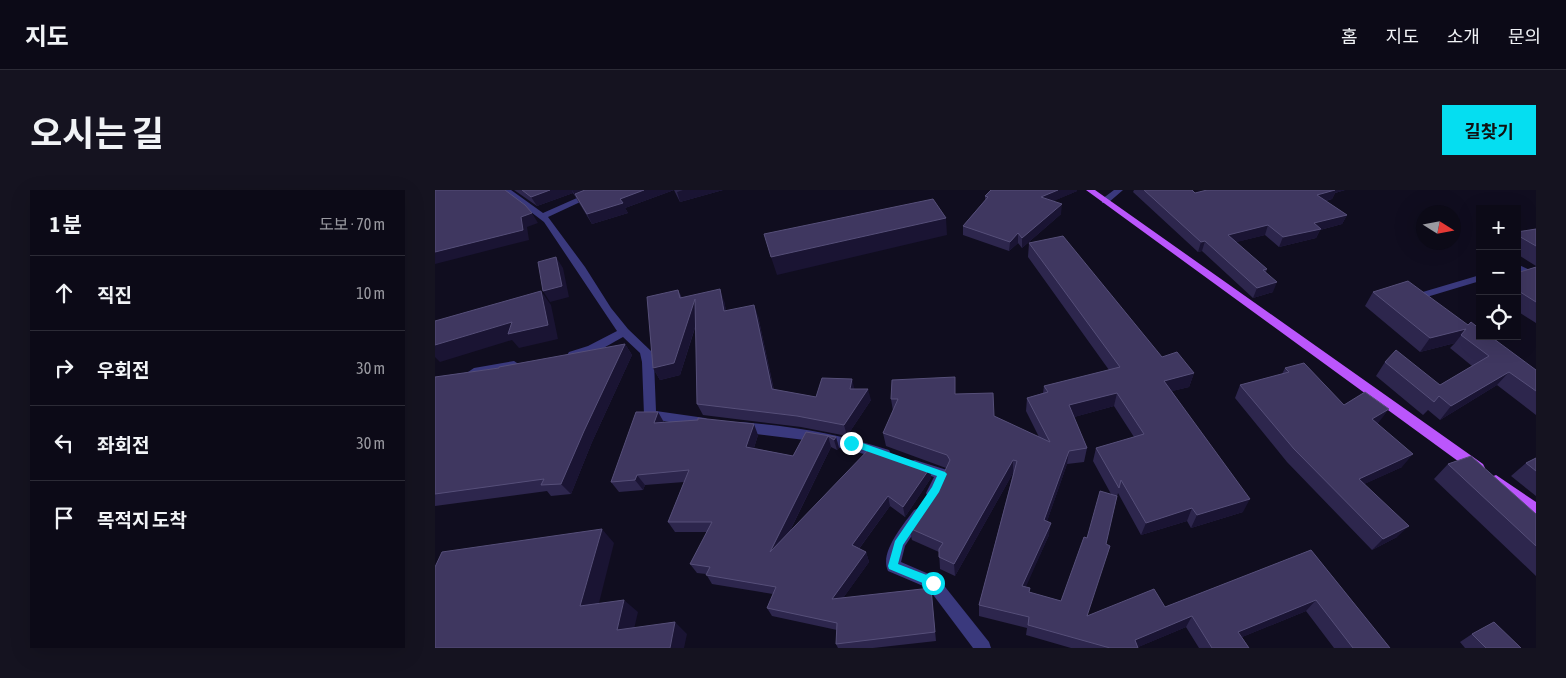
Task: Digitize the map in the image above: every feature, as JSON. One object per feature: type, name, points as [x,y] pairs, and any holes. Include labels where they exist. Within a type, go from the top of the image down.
[{"type":"main road","points":[[1090,190],[1536,510]]},
{"type":"street","points":[[506,190],[543,216],[580,267],[607,310],[625,332],[645,351],[648,362],[650,415],[719,425],[775,429],[851,443],[942,474],[936,489],[898,544],[893,566],[933,583],[983,648]]},
{"type":"street","points":[[543,216],[603,190]]},
{"type":"street","points":[[1105,201],[1119,190]]},
{"type":"street","points":[[1521,268],[1536,277]]},
{"type":"street","points":[[1420,296],[1476,279]]},
{"type":"street","points":[[558,358],[592,350],[625,332]]},
{"type":"street","points":[[463,374],[530,363]]},
{"type":"building","points":[[435,190],[505,190],[525,205],[532,213],[521,217],[523,230],[435,252]]},
{"type":"building","points":[[522,190],[550,190],[531,197]]},
{"type":"building","points":[[585,190],[644,190],[620,199],[623,203],[587,214],[575,194]]},
{"type":"building","points":[[991,190],[1058,190],[1041,197],[1062,204],[1022,238],[1018,233],[1010,242],[963,226],[988,197],[985,196]]},
{"type":"building","points":[[1144,190],[1192,190],[1195,193],[1207,190],[1335,190],[1317,195],[1347,215],[1314,223],[1321,229],[1283,237],[1268,225],[1228,235],[1267,269],[1263,270],[1277,282],[1257,288],[1205,241],[1201,242]]},
{"type":"building","points":[[933,199],[946,218],[771,257],[764,234]]},
{"type":"building","points":[[1536,229],[1536,246],[1521,237],[1521,231]]},
{"type":"building","points":[[1063,236],[1162,357],[1177,352],[1194,373],[1164,381],[1250,499],[1197,515],[1192,508],[1146,523],[1121,480],[1119,488],[1096,448],[1144,434],[1117,393],[1069,405],[1087,448],[1069,451],[1044,520],[1051,523],[1022,586],[1030,588],[1029,592],[1061,601],[1084,537],[1087,538],[1100,491],[1117,496],[1106,544],[1110,546],[1087,616],[1154,589],[1165,607],[1311,550],[1390,648],[1353,648],[1316,600],[1238,632],[1249,648],[1212,648],[1192,616],[1135,640],[1138,648],[1110,648],[1028,625],[1029,617],[979,605],[1017,461],[1013,460],[954,564],[939,557],[939,549],[943,543],[909,528],[944,473],[950,460],[947,455],[883,433],[898,399],[891,399],[892,380],[955,377],[955,394],[993,393],[994,416],[1050,442],[1027,398],[1048,392],[1044,386],[1120,367],[1029,243]]},
{"type":"building","points":[[556,257],[562,286],[543,291],[538,262]]},
{"type":"building","points":[[1536,267],[1536,302],[1521,293],[1521,272]]},
{"type":"building","points":[[1408,281],[1468,325],[1471,322],[1476,326],[1476,340],[1495,340],[1536,370],[1536,391],[1509,372],[1451,406],[1439,396],[1434,402],[1385,362],[1396,350],[1440,385],[1489,356],[1461,335],[1466,329],[1430,338],[1373,292]]},
{"type":"building","points":[[720,289],[724,311],[754,305],[772,389],[816,397],[822,378],[852,379],[850,389],[868,389],[844,425],[797,416],[697,404],[695,299],[674,363],[653,368],[647,297],[678,290],[680,298]]},
{"type":"building","points":[[541,291],[548,325],[508,334],[512,322],[435,345],[435,321]]},
{"type":"building","points":[[625,344],[561,484],[541,485],[544,479],[435,494],[435,377],[499,368]]},
{"type":"building","points":[[1304,363],[1344,405],[1365,392],[1389,409],[1372,419],[1413,454],[1359,479],[1409,526],[1383,539],[1294,449],[1240,385],[1289,372],[1285,368]]},
{"type":"building","points":[[636,412],[658,412],[654,423],[698,420],[698,418],[754,424],[746,447],[793,456],[806,432],[836,437],[834,440],[828,436],[770,552],[871,447],[930,468],[903,507],[888,496],[852,545],[866,552],[832,599],[931,588],[935,632],[836,644],[837,623],[767,608],[776,587],[706,575],[710,567],[690,564],[712,522],[668,522],[689,470],[637,475],[635,480],[611,482]]},
{"type":"building","points":[[1471,456],[1536,514],[1536,546],[1448,464]]},
{"type":"building","points":[[1536,458],[1536,471],[1526,463]]},
{"type":"building","points":[[602,529],[580,606],[624,600],[617,630],[675,622],[670,648],[435,648],[435,567],[442,552]]},
{"type":"building","points":[[1494,622],[1521,648],[1486,648],[1472,634]]},
{"type":"route","points":[[851,443],[942,474],[936,489],[898,544],[893,566],[933,583]]}]
